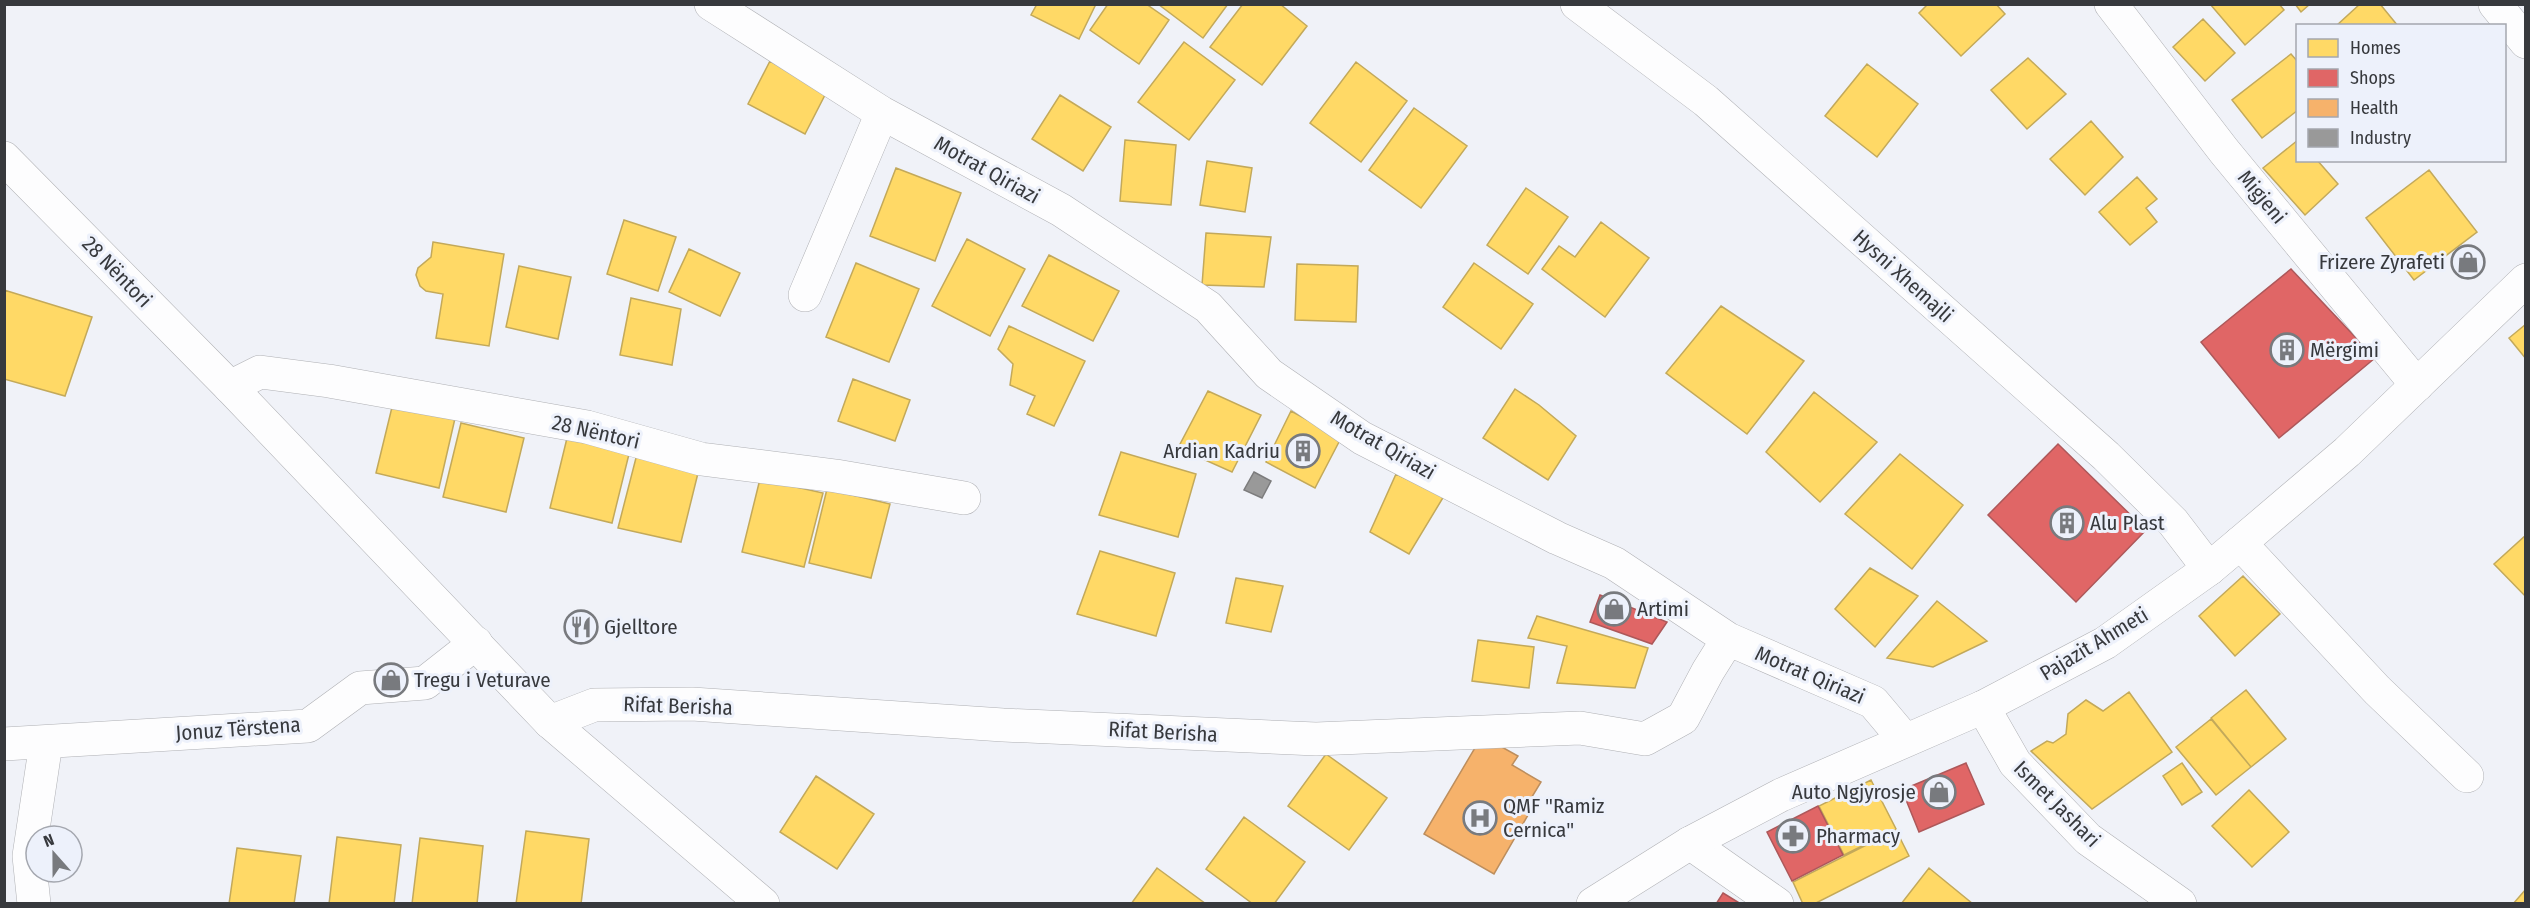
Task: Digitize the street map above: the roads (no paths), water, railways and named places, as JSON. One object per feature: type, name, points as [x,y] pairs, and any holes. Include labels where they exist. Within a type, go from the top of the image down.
[{"type":"street","name":"Motrat Qiriazi","points":[[711,4],[882,113],[1061,210],[1208,307],[1269,374],[1362,438],[1557,538],[1614,562],[1728,639],[1873,702],[1905,740]]},
{"type":"street","name":"Hysni Xhemajli","points":[[1577,4],[1706,101],[2097,448],[2173,522],[2208,569]]},
{"type":"street","name":"Migjeni","points":[[2111,4],[2224,151],[2418,385]]},
{"type":"street","points":[[2496,4],[2526,42]]},
{"type":"street","points":[[805,295],[882,113]]},
{"type":"street","name":"28 Nëntori","points":[[4,158],[230,387],[550,722],[763,903]]},
{"type":"street","name":"Pajazit Ahmeti","points":[[1593,903],[1690,843],[1781,795],[1983,707],[2105,643],[2208,569],[2347,452],[2526,280]]},
{"type":"street","name":"28 Nëntori","points":[[230,387],[260,372],[329,381],[587,427],[701,459],[836,476],[964,498]]},
{"type":"street","points":[[2240,543],[2370,682],[2467,776]]},
{"type":"street","name":"Rifat Berisha","points":[[550,722],[594,705],[692,704],[1004,725],[1281,737],[1422,736],[1580,728],[1645,739],[1683,718],[1728,639]]},
{"type":"street","name":"Jonuz Tërstena","points":[[4,744],[308,726],[360,688],[425,684],[476,643]]},
{"type":"street","name":"Ismet Jashari","points":[[1983,707],[2015,763],[2088,839],[2180,903]]},
{"type":"street","points":[[34,903],[29,856],[46,743]]},
{"type":"street","points":[[1690,843],[1777,903]]},
{"type":"place","name":"Frizere Zyrafeti","points":[[2468,262]]},
{"type":"place","name":"Mërgimi","points":[[2287,350]]},
{"type":"place","name":"Ardian Kadriu","points":[[1303,451]]},
{"type":"place","name":"Alu Plast","points":[[2067,523]]},
{"type":"place","name":"Artimi","points":[[1614,609]]},
{"type":"place","name":"Gjelltore","points":[[581,627]]},
{"type":"place","name":"Tregu i Veturave","points":[[391,680]]},
{"type":"place","name":"Auto Ngjyrosje","points":[[1939,792]]},
{"type":"place","name":"QMF \"Ramiz Cernica\"","points":[[1480,818]]},
{"type":"place","name":"Pharmacy","points":[[1793,836]]}]
